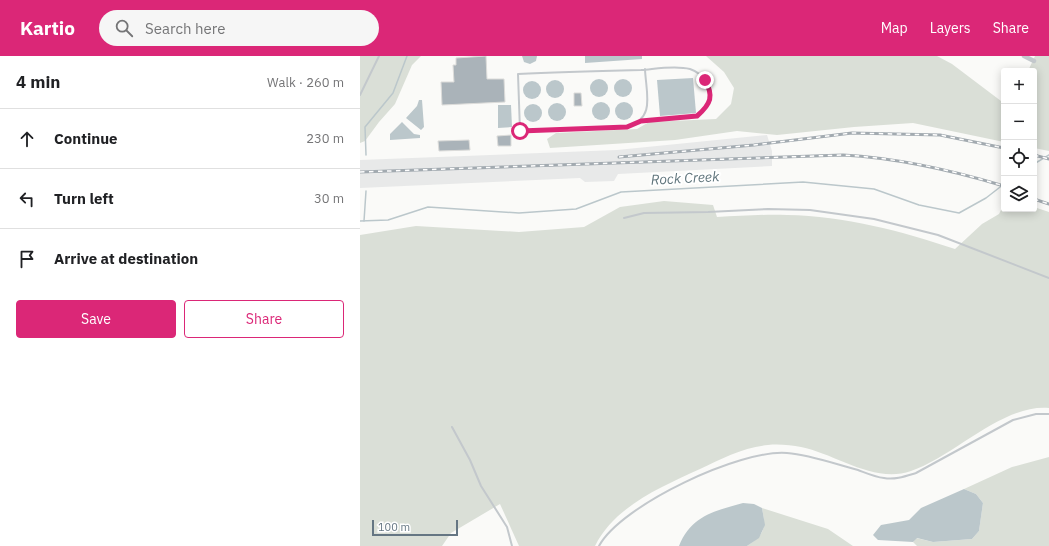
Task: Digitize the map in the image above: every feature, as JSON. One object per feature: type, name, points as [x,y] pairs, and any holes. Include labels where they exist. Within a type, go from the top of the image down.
[{"type":"street","points":[[1024,56],[1034,61]]},
{"type":"lane","points":[[360,95],[380,56]]},
{"type":"lane","points":[[641,121],[646,112],[645,69]]},
{"type":"lane","points":[[683,69],[697,73],[705,80],[710,90],[710,102],[697,116],[641,121],[627,127],[520,131],[518,74],[683,69]]},
{"type":"lane","points":[[624,218],[644,213],[768,209],[810,210],[874,218],[938,235],[1049,278]]},
{"type":"lane","points":[[599,546],[602,540],[626,517],[654,498],[715,470],[759,455],[787,453],[830,462],[884,478],[900,478],[916,473],[1013,420],[1036,414],[1049,414]]},
{"type":"lane","points":[[452,427],[470,460],[481,486],[507,528],[512,546]]},
{"type":"shaded area","points":[[360,56],[421,56],[412,65],[395,104],[365,141],[360,143]]},
{"type":"shaded area","points":[[522,56],[537,56],[536,61],[530,64],[524,62]]},
{"type":"shaded area","points":[[585,56],[642,56],[642,59],[585,63]]},
{"type":"shaded area","points":[[706,56],[937,56],[952,64],[1001,101],[1001,141],[913,123],[854,127],[777,135],[737,131],[675,140],[550,148],[547,139],[556,133],[637,129],[649,122],[716,119],[731,104],[734,88],[724,72]]},
{"type":"shaded area","points":[[1035,56],[1049,56],[1049,151],[1037,149],[1037,68],[1029,68]]},
{"type":"shaded area","points":[[693,78],[696,113],[660,116],[657,80]]},
{"type":"shaded area","points":[[599,79],[605,82],[608,88],[605,94],[599,97],[593,94],[590,88],[593,82]]},
{"type":"shaded area","points":[[623,79],[629,82],[632,88],[629,94],[623,97],[617,94],[614,88],[617,82]]},
{"type":"shaded area","points":[[555,80],[561,83],[564,89],[561,95],[555,98],[549,95],[546,89],[549,83]]},
{"type":"shaded area","points":[[532,81],[538,84],[541,90],[538,96],[532,99],[526,96],[523,90],[526,84]]},
{"type":"shaded area","points":[[419,100],[422,100],[424,127],[421,130],[406,118],[417,106]]},
{"type":"shaded area","points":[[601,102],[607,105],[610,111],[607,117],[601,120],[595,117],[592,111],[595,105]]},
{"type":"shaded area","points":[[624,102],[630,105],[633,111],[630,117],[624,120],[618,117],[615,111],[618,105]]},
{"type":"shaded area","points":[[557,103],[563,106],[566,112],[563,118],[557,121],[551,118],[548,112],[551,106]]},
{"type":"shaded area","points":[[533,104],[539,107],[542,113],[539,119],[533,122],[527,119],[524,113],[527,107]]},
{"type":"shaded area","points":[[498,105],[511,105],[512,127],[498,128]]},
{"type":"shaded area","points":[[402,122],[414,134],[420,135],[420,138],[390,140],[390,134]]},
{"type":"shaded area","points":[[767,135],[772,151],[772,166],[618,174],[614,181],[585,182],[580,178],[360,188],[360,160],[617,150]]},
{"type":"shaded area","points":[[664,201],[713,205],[717,217],[787,215],[830,218],[851,221],[914,236],[955,249],[982,224],[999,214],[1001,210],[1001,212],[1037,212],[1037,208],[1049,212],[1049,408],[1031,409],[1014,414],[996,422],[928,464],[911,471],[897,474],[883,474],[869,471],[797,446],[768,445],[750,448],[724,458],[670,483],[640,499],[614,520],[595,546],[519,546],[500,504],[451,533],[442,546],[360,546],[360,235],[416,226],[519,232],[584,227],[620,207]]},
{"type":"shaded area","points":[[1049,457],[1049,546],[917,546],[913,542],[916,538],[933,542],[972,539],[979,531],[983,503],[976,494],[964,489],[1012,467]]},
{"type":"shaded area","points":[[964,489],[976,494],[983,503],[979,531],[972,539],[933,542],[917,538],[913,542],[878,540],[873,535],[881,525],[909,520],[921,508]]},
{"type":"shaded area","points":[[743,503],[754,504],[762,508],[765,525],[759,538],[747,546],[679,546],[684,536],[697,521],[713,512]]},
{"type":"shaded area","points":[[762,508],[828,529],[853,546],[747,546],[758,538],[763,530],[764,521]]},
{"type":"building","points":[[486,56],[487,79],[504,79],[505,102],[442,105],[441,82],[454,82],[453,65],[456,65],[456,58]]},
{"type":"building","points":[[574,93],[581,93],[582,106],[574,106]]},
{"type":"building","points":[[511,135],[511,146],[498,146],[497,136]]},
{"type":"building","points":[[469,140],[470,150],[439,151],[438,141]]},
{"type":"waterway","points":[[366,155],[365,127],[393,93],[407,56]]},
{"type":"waterway","name":"Rock Creek","points":[[1037,162],[1049,155]]},
{"type":"waterway","name":"Rock Creek","points":[[360,221],[388,220],[428,207],[519,213],[576,209],[621,192],[803,182],[874,189],[919,205],[959,213],[986,198],[1001,186]]},
{"type":"waterway","points":[[364,221],[366,191]]},
{"type":"railway","points":[[619,157],[754,145],[852,133],[940,135],[1001,147]]},
{"type":"railway","points":[[360,172],[843,155],[905,162],[964,175],[1001,185]]},
{"type":"railway","points":[[1037,156],[1049,159]]},
{"type":"railway","points":[[1037,200],[1049,204]]},
{"type":"route","points":[[520,131],[627,127],[641,121],[697,116],[710,102],[710,90],[705,80]]}]
